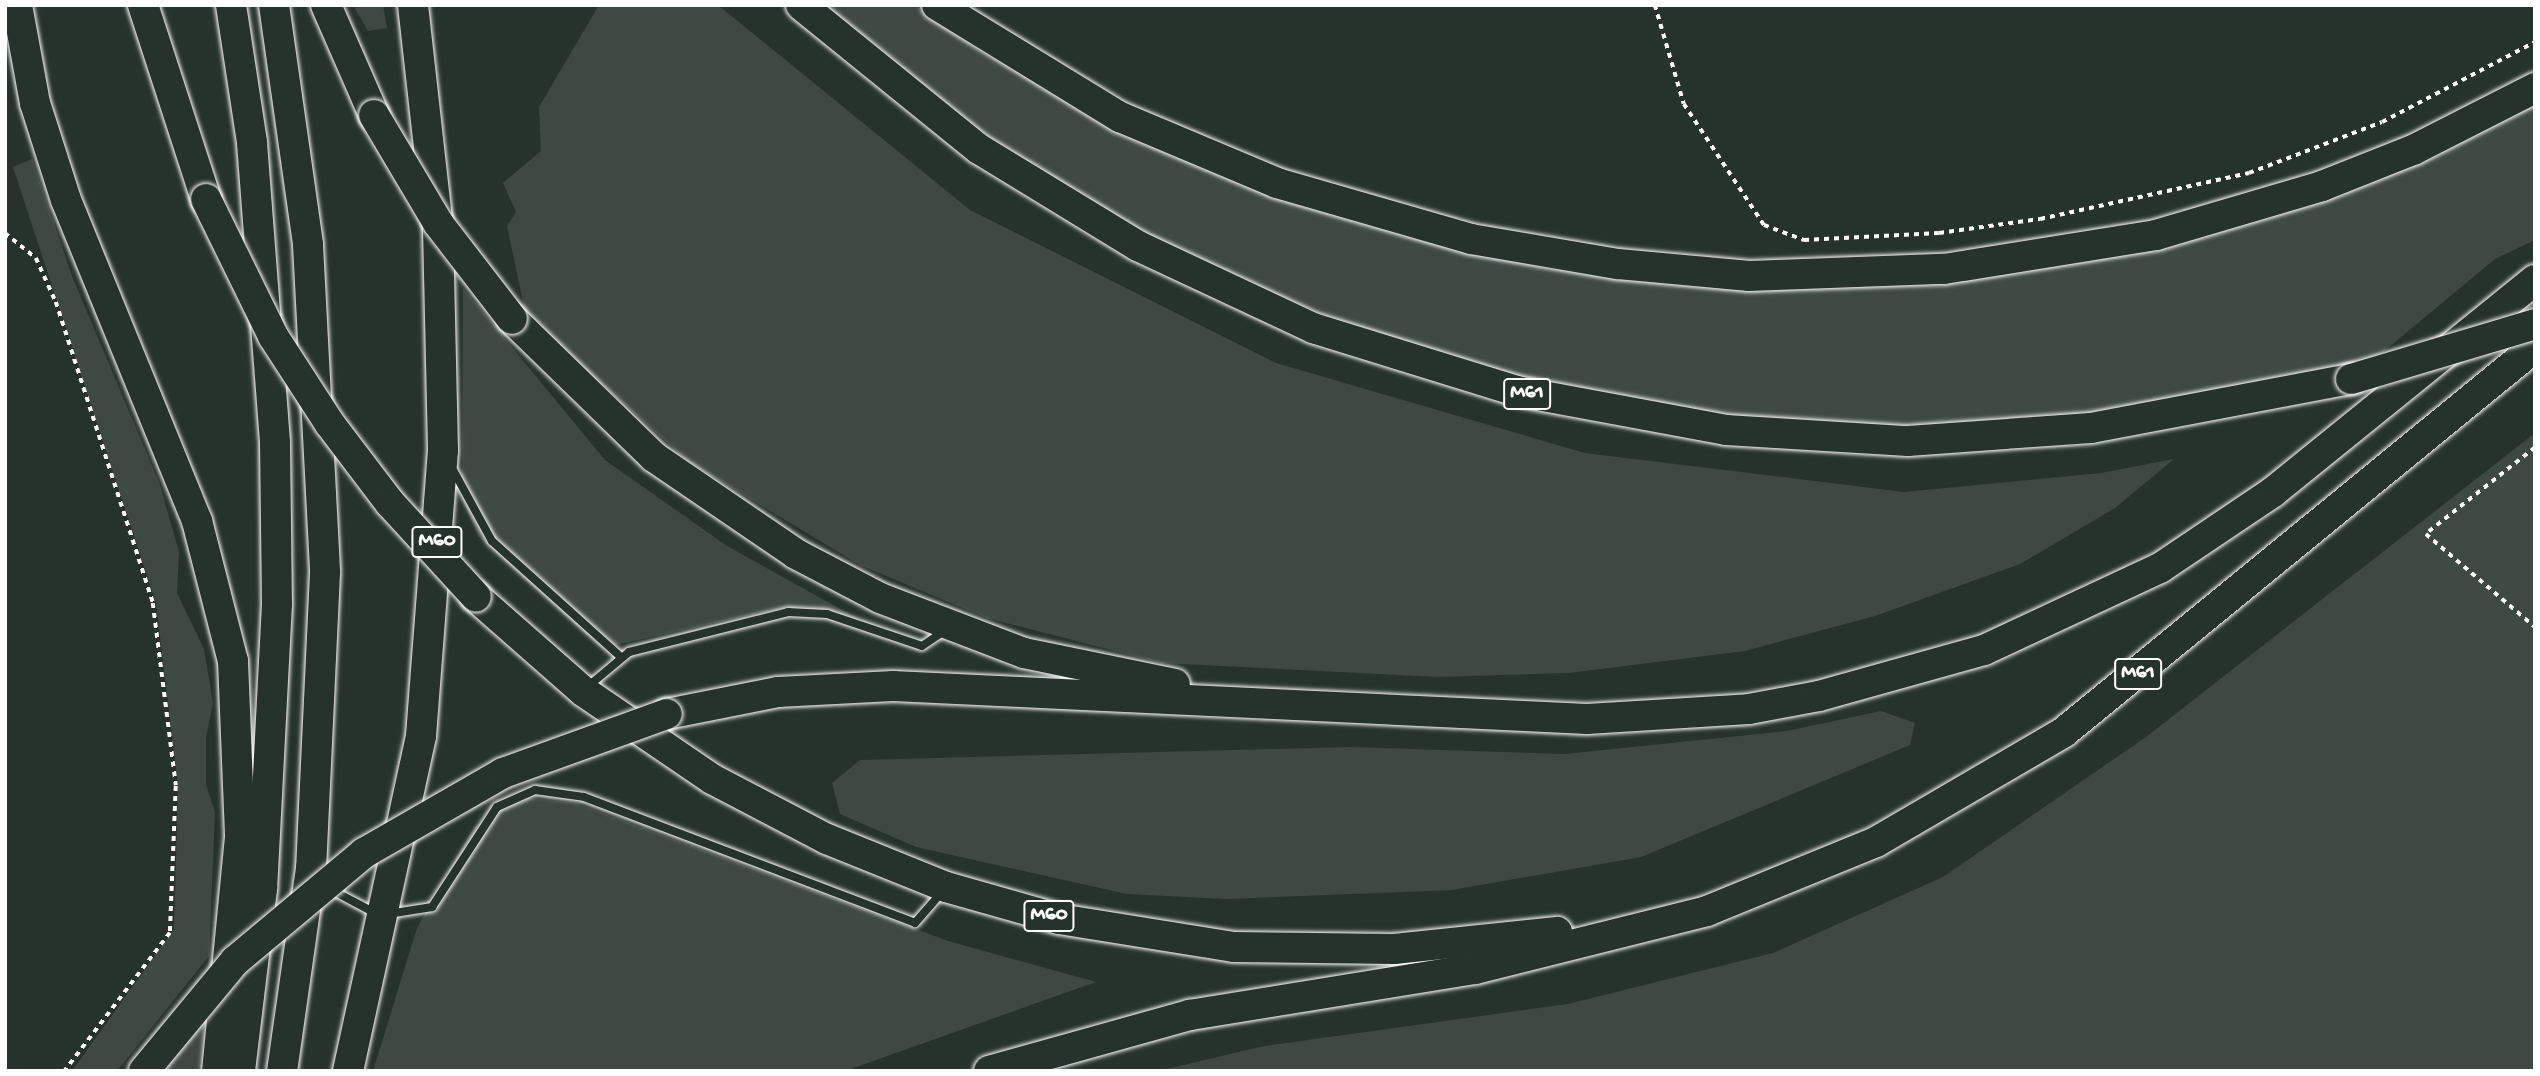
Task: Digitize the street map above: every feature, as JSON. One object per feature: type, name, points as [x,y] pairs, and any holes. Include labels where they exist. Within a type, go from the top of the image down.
[{"type":"highway","points":[[17,5],[35,103],[66,200],[197,521],[233,662],[240,837],[217,1071]]},
{"type":"highway","name":"M60","points":[[143,5],[206,199],[273,336],[330,424],[390,503],[476,597],[583,691],[772,811],[946,887],[1113,930],[1294,950],[1473,943],[1707,911]]},
{"type":"highway","points":[[231,5],[253,156],[275,443],[277,604],[262,890],[240,1071]]},
{"type":"highway","points":[[274,5],[308,245],[323,456],[324,674],[311,868],[282,1071]]},
{"type":"highway","points":[[326,5],[374,115],[438,223],[512,319],[606,416],[727,511],[844,579],[949,627],[1091,670],[1292,705]]},
{"type":"highway","name":"M60","points":[[348,1071],[421,736],[443,450],[439,228],[413,5]]},
{"type":"highway","name":"M61","points":[[801,5],[979,149],[1138,246],[1313,328],[1516,391],[1726,430],[1908,440],[2091,428],[2351,379],[2535,324]]},
{"type":"highway","points":[[937,5],[1121,117],[1301,191],[1471,239],[1618,264],[1749,276],[1944,269],[2156,235],[2322,186],[2413,150],[2535,88]]},
{"type":"highway","points":[[144,1071],[235,961],[365,853],[503,773],[667,714],[778,692],[893,686],[1587,719],[1669,716],[1819,696],[1936,667],[2079,610],[2199,543],[2338,442],[2535,280]]},
{"type":"highway","name":"M61","points":[[1707,911],[1876,842],[2044,746],[2535,347]]},
{"type":"highway","points":[[989,1071],[1190,1015],[1475,969],[1707,911]]},
{"type":"lane","points":[[443,450],[492,541],[621,657]]},
{"type":"lane","points":[[583,691],[621,657],[788,612],[827,614],[922,646],[949,627]]},
{"type":"lane","points":[[311,868],[346,902],[384,915],[432,907],[497,807],[535,790],[584,797],[915,923],[946,887]]},
{"type":"path","points":[[1655,5],[1684,104],[1764,225],[1804,240],[2028,220],[2249,173],[2382,122],[2535,41]]},
{"type":"path","points":[[5,233],[36,258],[56,302],[153,603],[176,786],[170,933],[65,1071]]},
{"type":"path","points":[[2535,448],[2426,534],[2535,627]]},
{"type":"shaded area","points":[[353,5],[383,5],[387,28],[368,31]]},
{"type":"shaded area","points":[[599,5],[718,5],[970,210],[1276,363],[1585,453],[1904,492],[2101,473],[2174,459],[2115,508],[2020,564],[1875,616],[1745,651],[1569,673],[1438,677],[1162,663],[987,618],[860,565],[689,462],[526,316],[507,226],[516,212],[503,183],[541,151],[539,107]]},
{"type":"shaded area","points":[[823,5],[914,5],[979,51],[1097,115],[1389,230],[1547,269],[1720,287],[1914,286],[2136,253],[2535,101],[2535,240],[2495,259],[2377,357],[2184,408],[1896,428],[1697,413],[1514,377],[1361,330],[1200,262],[1062,187],[944,106]]},
{"type":"shaded area","points":[[32,159],[72,276],[160,485],[179,552],[177,593],[204,649],[213,703],[206,737],[206,785],[215,812],[209,956],[117,1071],[72,1071],[174,929],[178,786],[156,603],[13,167]]},
{"type":"shaded area","points":[[463,288],[605,460],[727,546],[900,642],[787,607],[601,648],[478,536],[462,498]]},
{"type":"shaded area","points":[[2535,433],[2535,1071],[1158,1071],[1264,1046],[1568,1004],[1773,953],[1943,877],[2146,737]]},
{"type":"shaded area","points":[[1881,711],[1915,723],[1910,745],[1641,857],[1452,890],[1227,899],[1127,894],[916,847],[840,814],[832,783],[860,760],[1351,747],[1565,754],[1787,731]]},
{"type":"shaded area","points":[[517,797],[575,803],[948,941],[1096,982],[845,1071],[373,1071],[417,928],[474,827]]},
{"type":"shaded area","points":[[205,1020],[198,1071],[165,1071],[172,1061]]}]
